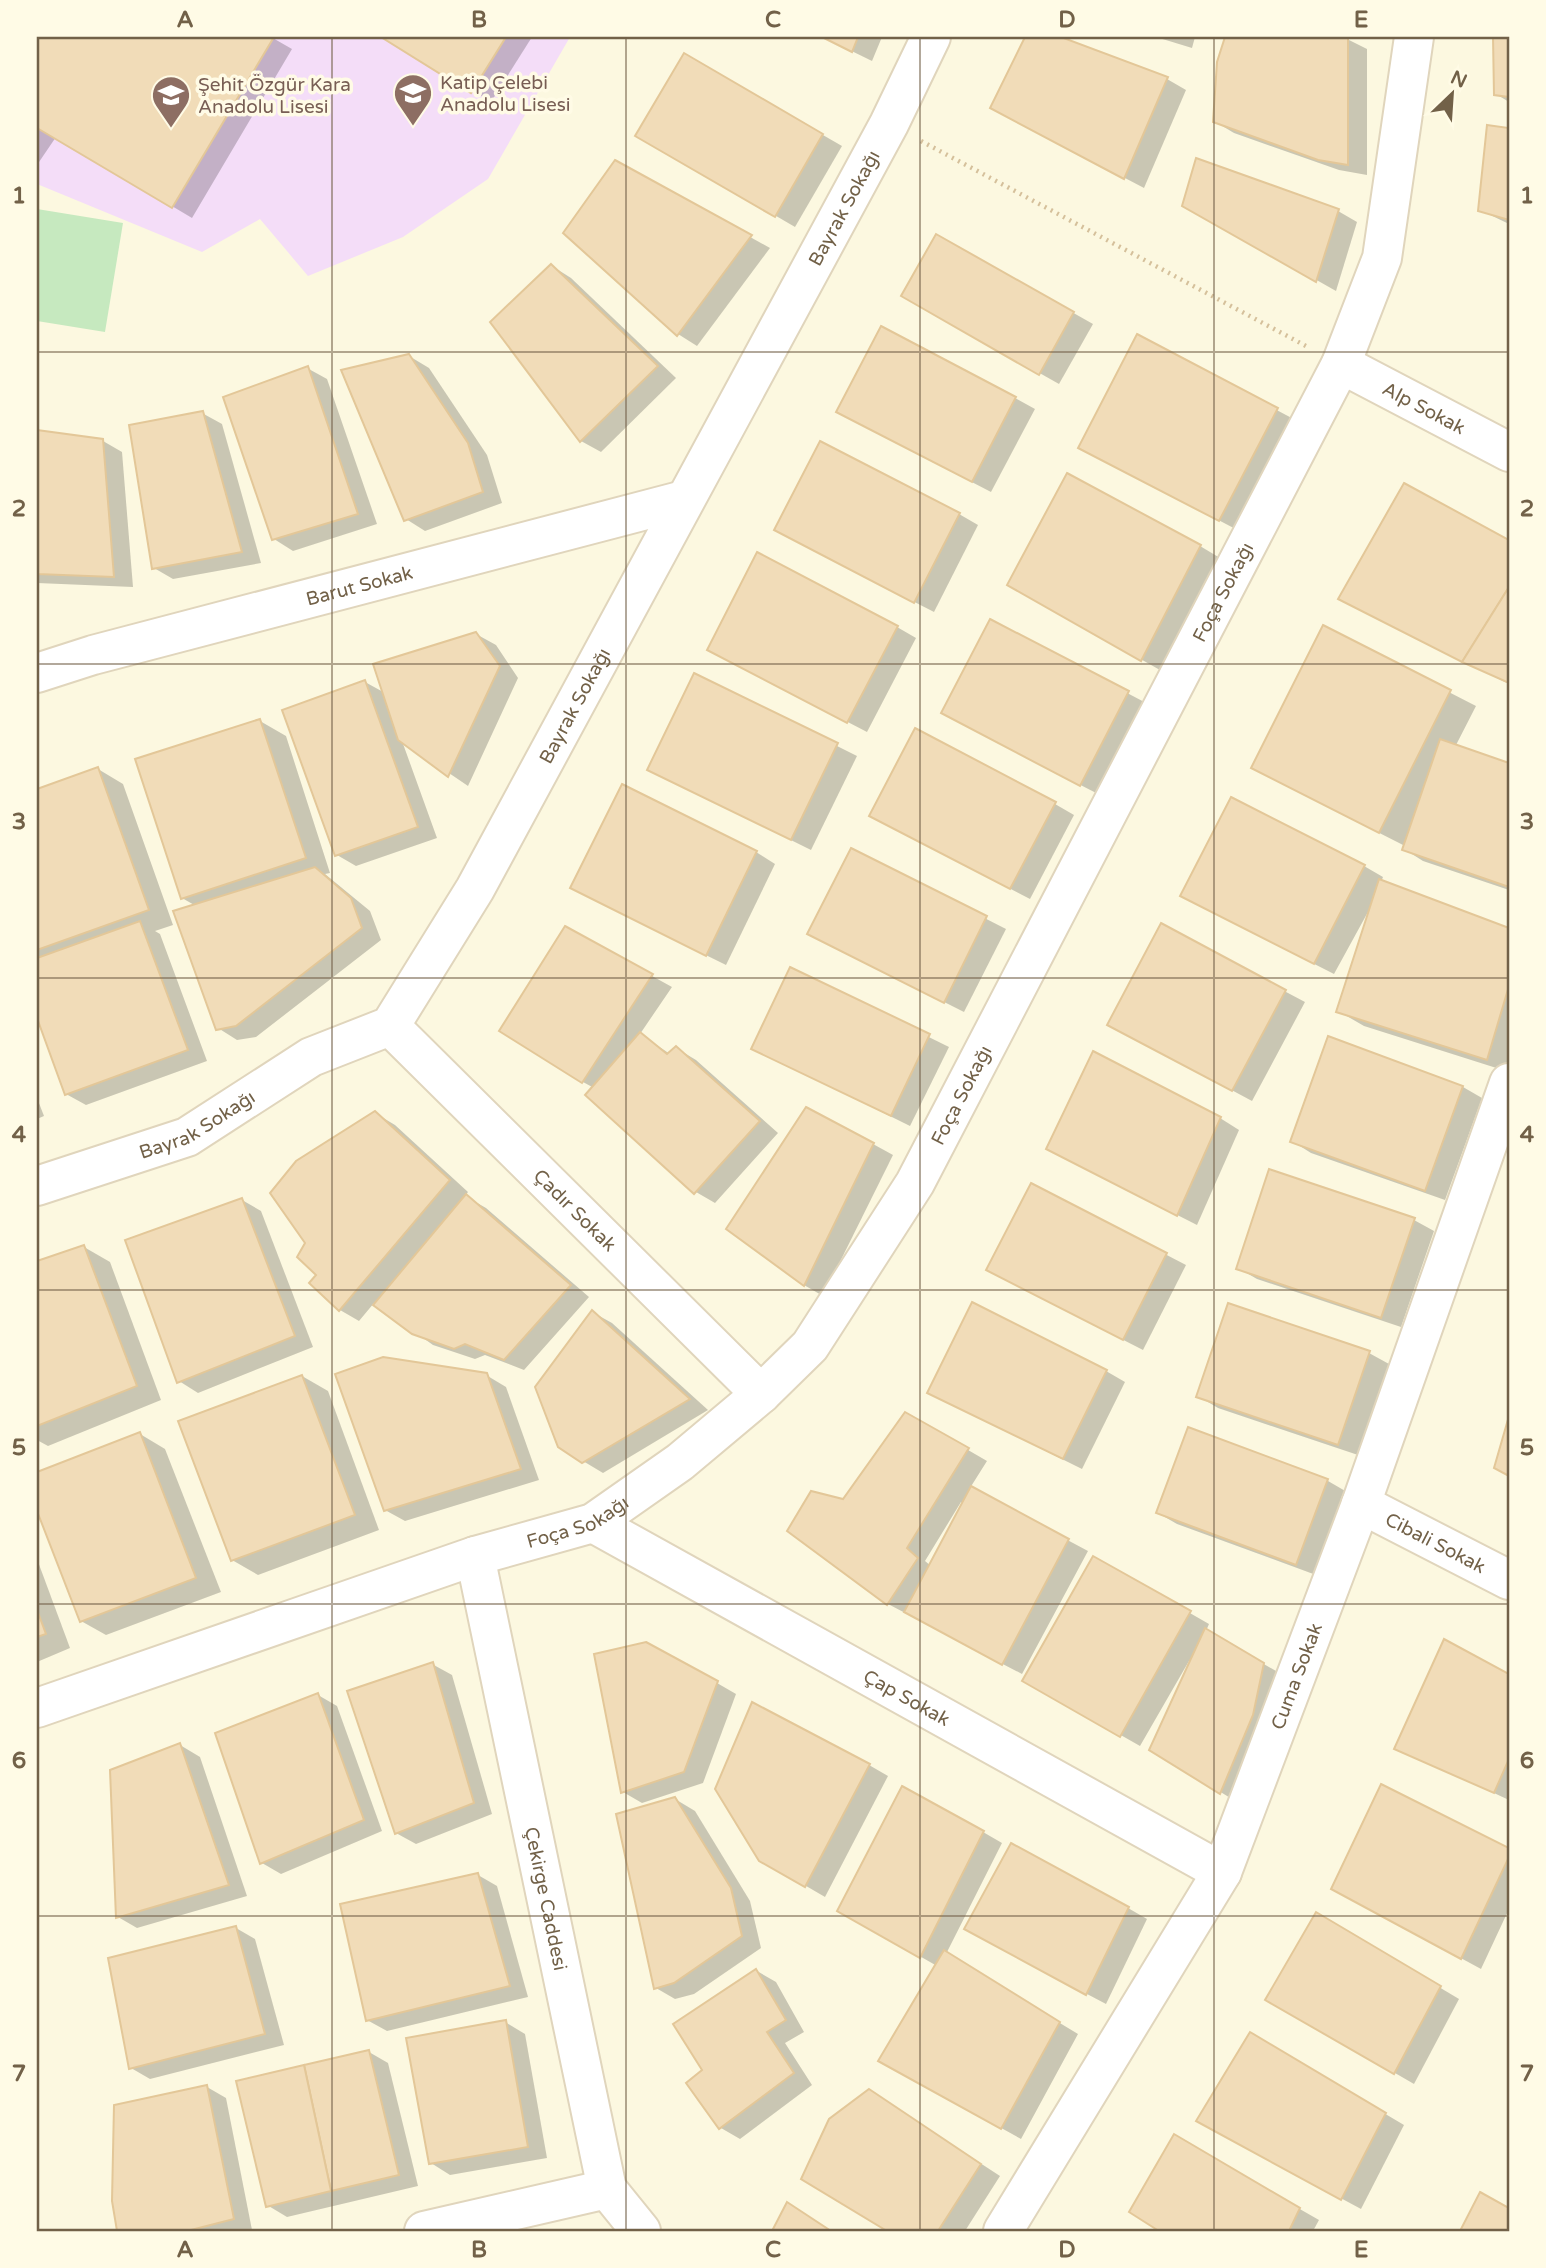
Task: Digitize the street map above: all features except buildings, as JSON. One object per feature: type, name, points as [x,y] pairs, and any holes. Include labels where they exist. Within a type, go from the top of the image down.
[{"type":"street","name":"Bayrak Sokağı","points":[[37,1186],[187,1138],[311,1056],[390,1026],[475,889],[889,124],[931,37]]},
{"type":"street","name":"Foça Sokağı","points":[[37,1708],[475,1556],[593,1523],[680,1462],[761,1394],[810,1346],[915,1183],[1341,364],[1382,258],[1414,37]]},
{"type":"street","name":"Alp Sokak","points":[[1341,364],[1509,452]]},
{"type":"street","name":"Barut Sokak","points":[[37,673],[93,655],[684,500]]},
{"type":"street","points":[[37,643],[93,655]]},
{"type":"street","name":"Çadır Sokak","points":[[390,1026],[761,1394]]},
{"type":"street","name":"Cuma Sokak","points":[[1003,2231],[1222,1872],[1361,1504],[1509,1083]]},
{"type":"street","name":"Cibali Sokak","points":[[1361,1504],[1509,1580]]},
{"type":"street","name":"Çap Sokak","points":[[593,1523],[1222,1872]]},
{"type":"street","name":"Çekirge Caddesi","points":[[475,1556],[607,2189],[641,2231]]},
{"type":"street","points":[[424,2231],[607,2189]]},
{"type":"path","points":[[889,124],[1341,364]]},
{"type":"shaded area","points":[[37,37],[570,37],[488,179],[403,237],[308,276],[260,219],[202,252],[37,184]]},
{"type":"green space","points":[[37,209],[123,223],[105,332],[37,321]]},
{"type":"place","name":"Katip Çelebi Anadolu Lisesi","points":[[413,127]]},
{"type":"place","name":"Şehit Özgür Kara Anadolu Lisesi","points":[[171,129]]}]
